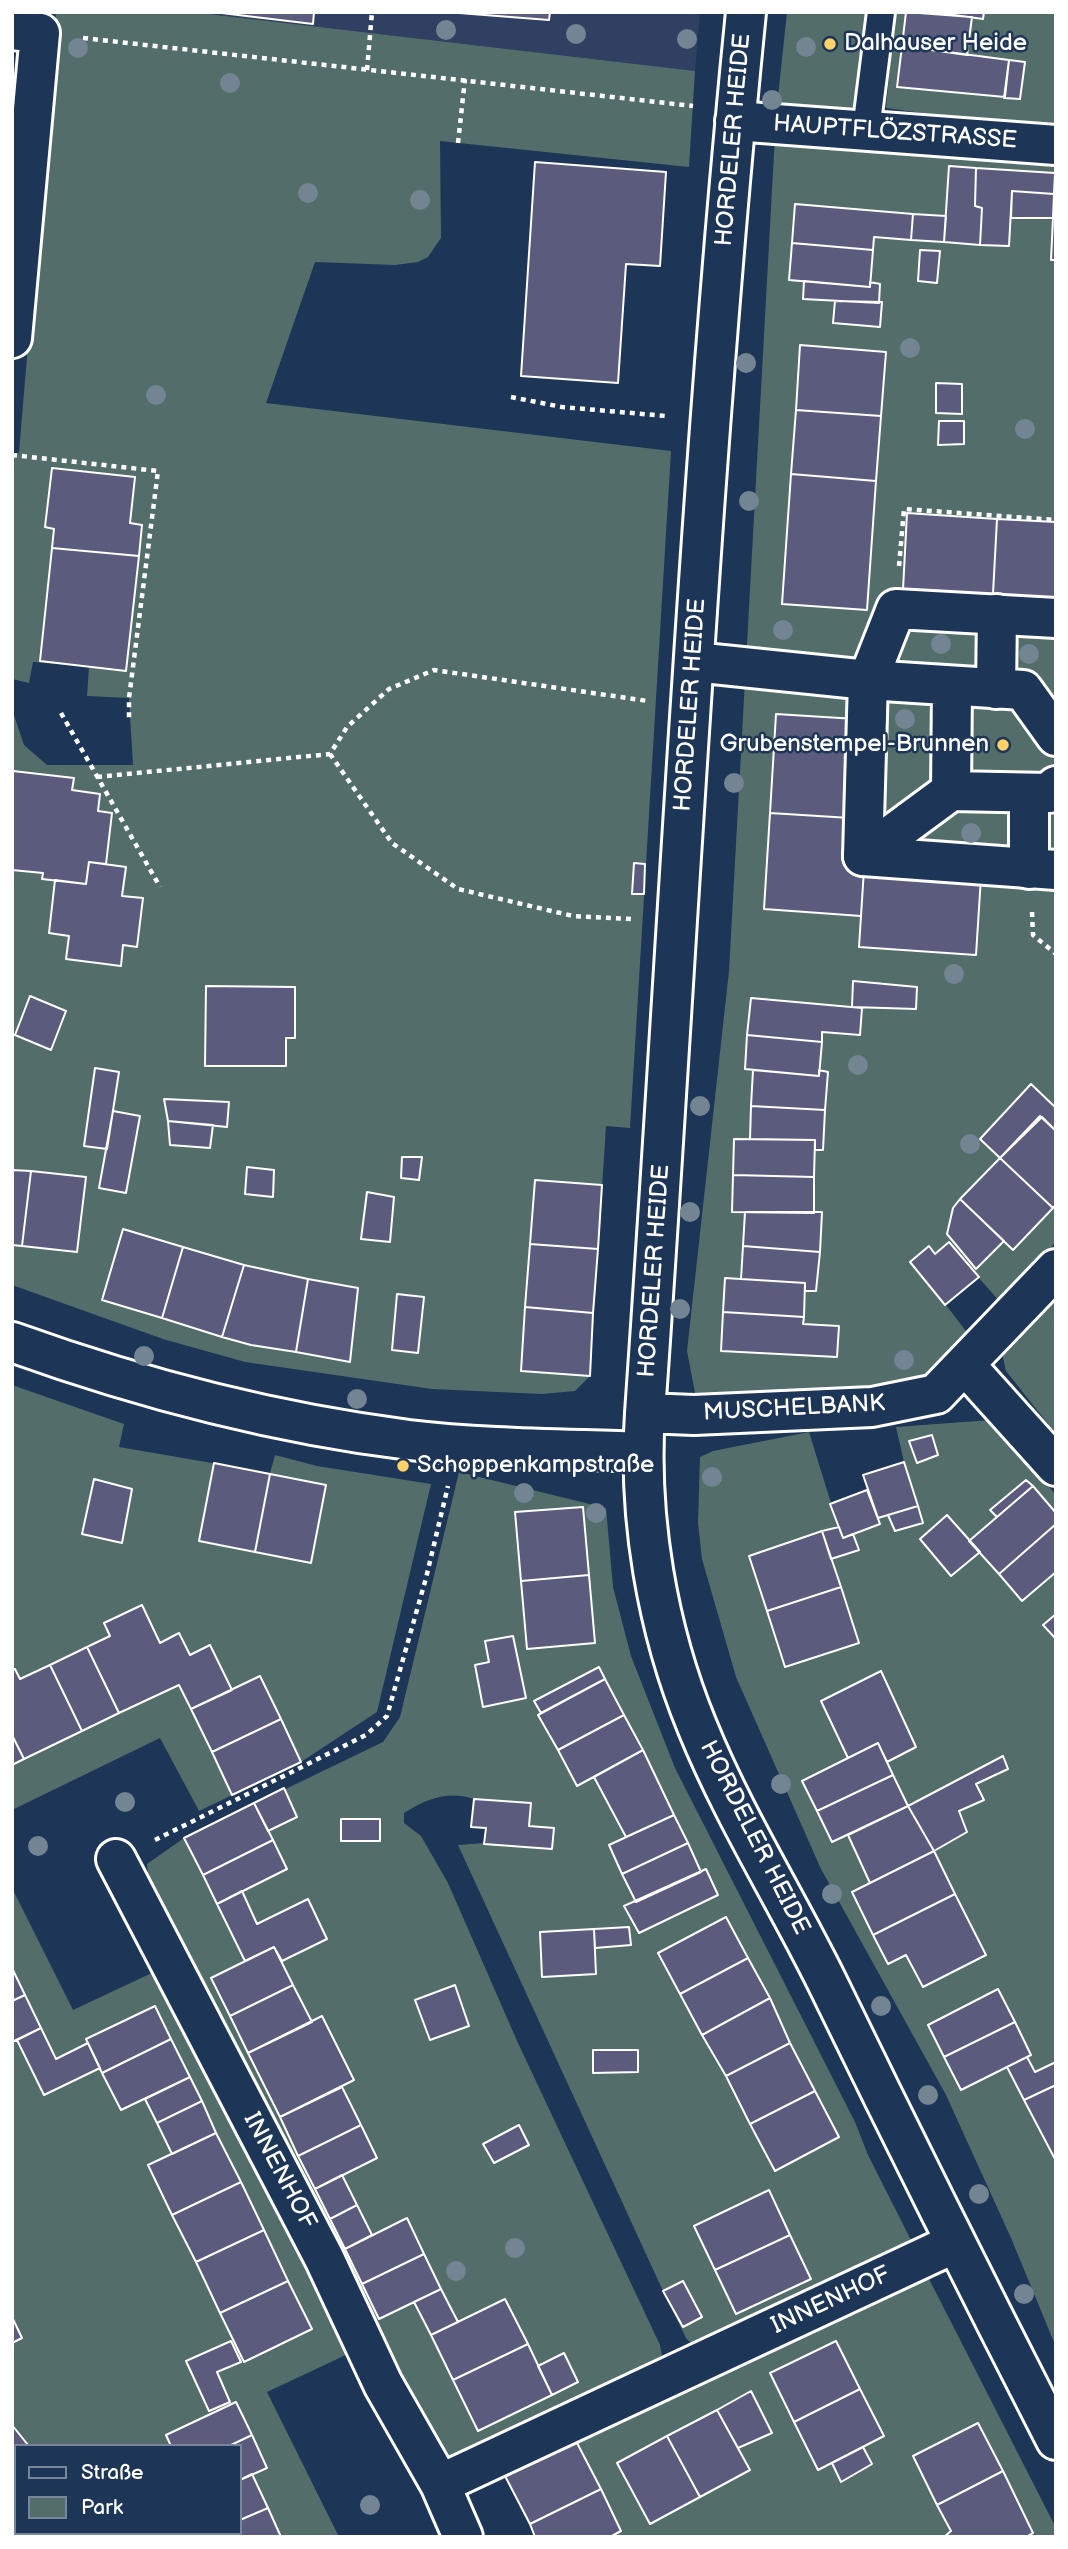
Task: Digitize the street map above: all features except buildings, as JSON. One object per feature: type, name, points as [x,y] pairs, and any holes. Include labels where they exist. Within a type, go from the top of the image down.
[{"type":"street","name":"HORDELER HEIDE","points":[[746,12],[735,121],[694,662],[642,1452],[648,1539],[668,1636],[696,1725],[731,1800],[800,1928],[955,2243],[1056,2440]]},
{"type":"street","points":[[12,338],[26,32]]},
{"type":"street","name":"HAUPTFLÖZSTRASSE","points":[[735,121],[1056,145]]},
{"type":"street","points":[[863,856],[868,680],[895,609],[1056,618]]},
{"type":"street","points":[[996,690],[997,614]]},
{"type":"street","points":[[694,662],[952,688],[1023,690],[1056,736]]},
{"type":"street","points":[[951,791],[952,688]]},
{"type":"street","points":[[1042,790],[1043,870],[863,856],[951,791],[1042,790]]},
{"type":"street","name":"MUSCHELBANK","points":[[645,1413],[694,1415],[872,1407],[936,1394],[966,1366],[1056,1269]]},
{"type":"street","points":[[12,1342],[109,1377],[279,1418],[453,1444],[642,1452]]},
{"type":"street","points":[[966,1366],[1056,1466]]},
{"type":"street","name":"INNENHOF","points":[[116,1859],[324,2258],[383,2384],[440,2484],[463,2537]]},
{"type":"street","name":"INNENHOF","points":[[440,2484],[955,2243]]},
{"type":"lane","points":[[866,130],[881,12]]},
{"type":"path","points":[[367,70],[372,12]]},
{"type":"path","points":[[26,32],[689,104],[735,121]]},
{"type":"path","points":[[458,143],[465,79]]},
{"type":"path","points":[[511,397],[562,407],[712,420]]},
{"type":"path","points":[[12,455],[158,471],[130,685],[129,719]]},
{"type":"path","points":[[895,609],[904,509],[1056,520]]},
{"type":"path","points":[[330,754],[347,727],[389,690],[434,670],[691,708]]},
{"type":"path","points":[[61,713],[160,887]]},
{"type":"path","points":[[97,777],[330,754]]},
{"type":"path","points":[[330,754],[392,843],[458,889],[573,916],[678,921]]},
{"type":"path","points":[[116,1859],[366,1735],[387,1716],[447,1492],[453,1444]]},
{"type":"shaded area","points":[[191,12],[700,12],[695,71]]},
{"type":"green space","points":[[56,12],[191,12],[695,71],[689,167],[440,141],[441,238],[428,257],[418,262],[395,265],[315,262],[266,403],[671,451],[630,1128],[606,1126],[590,1376],[575,1391],[542,1394],[432,1389],[245,1362],[163,1339],[12,1285],[12,709],[24,745],[47,765],[133,765],[129,698],[87,696],[89,667],[33,662],[29,683],[12,679],[12,458],[19,452]]},
{"type":"green space","points":[[787,12],[881,12],[868,118],[777,106]]},
{"type":"green space","points":[[895,12],[1056,12],[1056,123],[944,116],[886,108]]},
{"type":"green space","points":[[775,135],[1056,162],[1053,217],[1056,218],[1056,1242],[1000,1302],[979,1278],[946,1305],[972,1339],[922,1383],[847,1394],[696,1398],[687,1351],[729,971]]},
{"type":"green space","points":[[1056,1293],[1056,1434],[1006,1371],[1002,1353]]},
{"type":"green space","points":[[12,1385],[124,1424],[119,1447],[270,1473],[275,1455],[317,1466],[431,1484],[377,1712],[301,1762],[199,1811],[160,1738],[12,1810]]},
{"type":"green space","points":[[991,1420],[1056,1495],[1056,2347],[1011,2238],[946,2095],[821,1869],[736,1677],[702,1559],[698,1523],[700,1457],[713,1451],[809,1432],[831,1503],[867,1490],[863,1475],[904,1462],[896,1427]]},
{"type":"green space","points":[[459,1472],[606,1508],[613,1587],[631,1656],[675,1768],[855,2122],[868,2155],[911,2240],[693,2345],[686,2338],[663,2291],[458,1845],[484,1843],[485,1828],[471,1827],[474,1799],[455,1795],[438,1797],[421,1804],[404,1813],[404,1823],[421,1836],[448,1883],[518,2043],[660,2345],[662,2356],[454,2459],[435,2449],[149,1888],[147,1864],[184,1838],[383,1742],[400,1717]]},
{"type":"green space","points":[[12,1888],[73,2010],[156,1971],[350,2353],[267,2392],[339,2537],[12,2537]]},
{"type":"green space","points":[[925,2271],[1056,2528],[1056,2537],[535,2537],[505,2476]]},
{"type":"place","name":"Dalhauser Heide","points":[[830,44]]},
{"type":"place","name":"Grubenstempel-Brunnen","points":[[1003,745]]},
{"type":"place","name":"Schoppenkampstraße","points":[[403,1466]]}]
